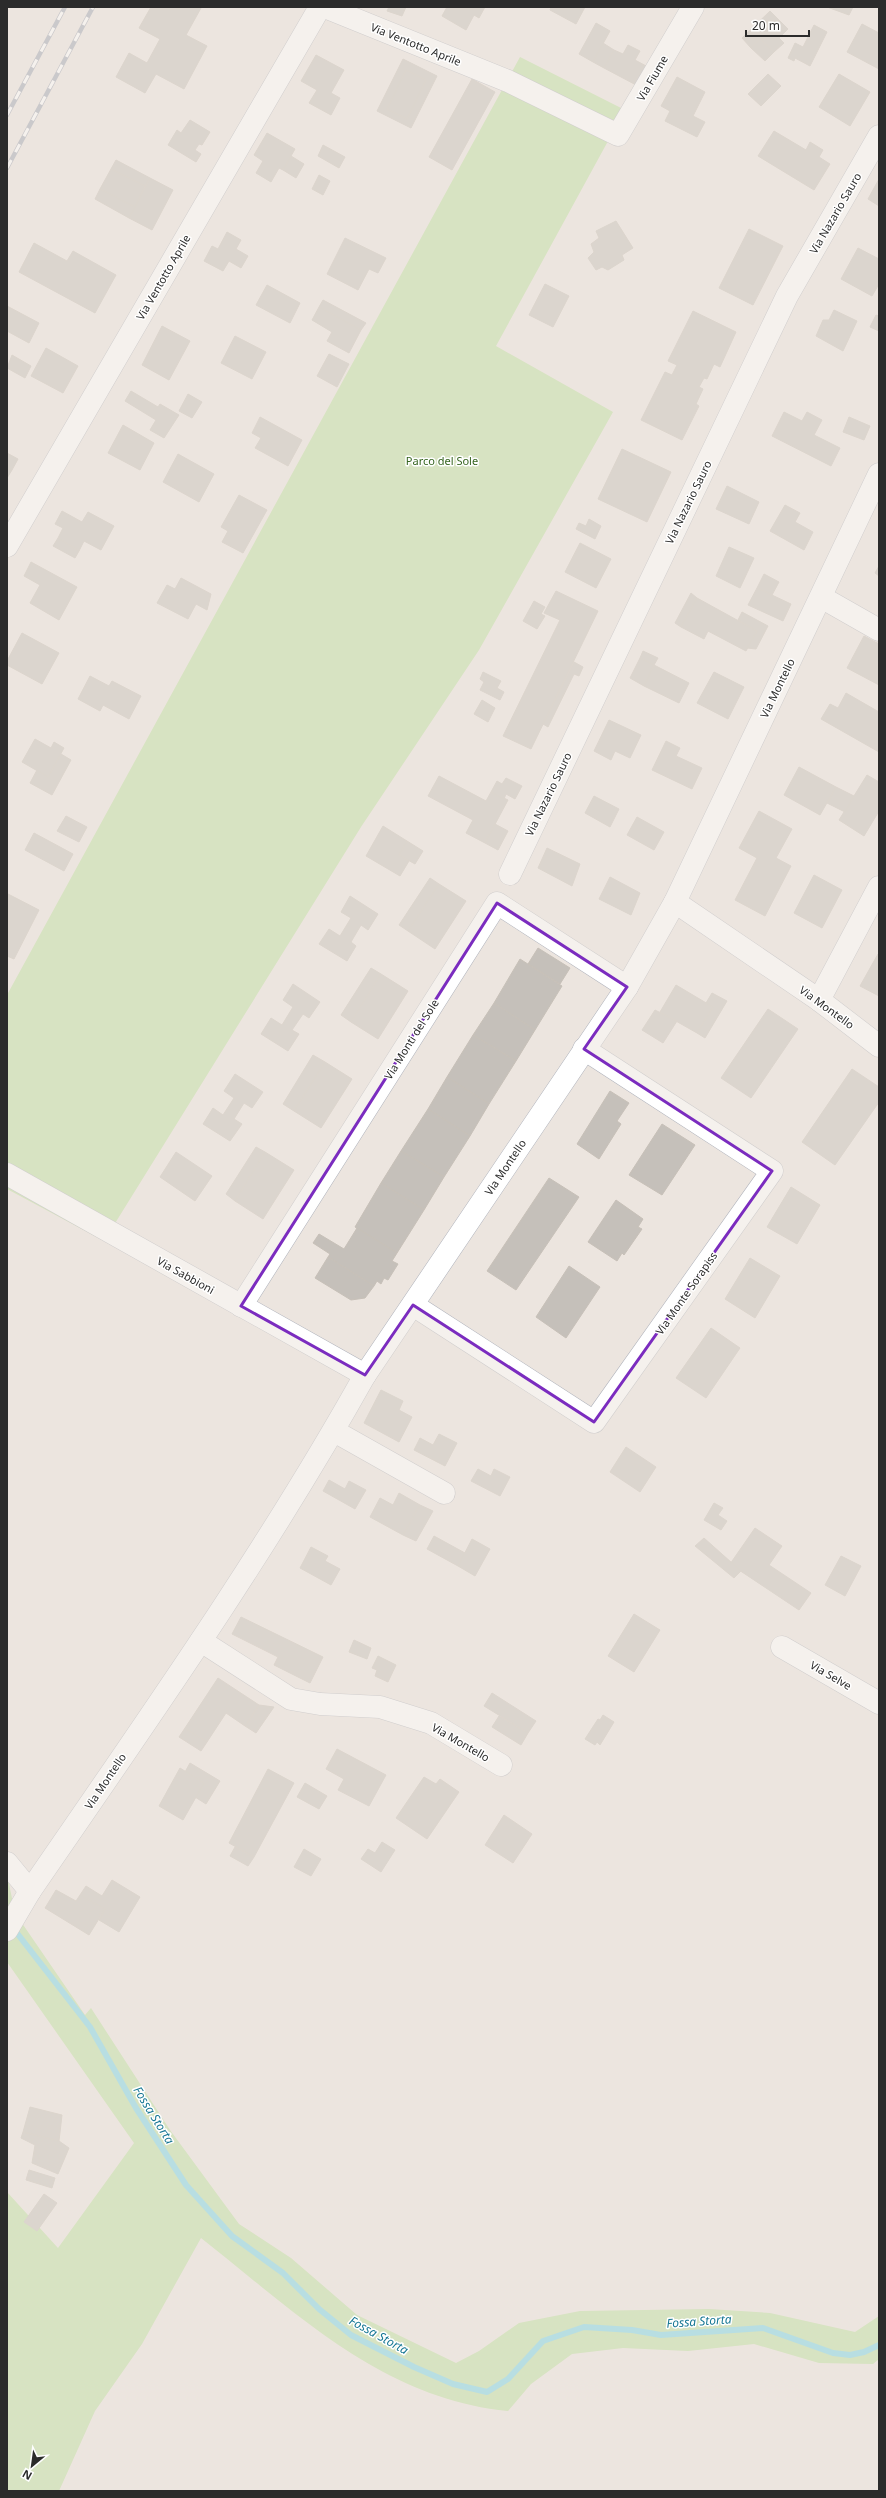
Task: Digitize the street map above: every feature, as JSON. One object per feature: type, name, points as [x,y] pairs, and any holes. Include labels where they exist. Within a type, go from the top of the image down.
[{"type":"street","name":"Via Ventotto Aprile","points":[[7,546],[320,7]]},
{"type":"street","name":"Via Ventotto Aprile","points":[[325,7],[508,81],[605,128]]},
{"type":"street","name":"Via Fiume","points":[[605,128],[618,135],[693,7]]},
{"type":"street","name":"Via Nazario Sauro","points":[[510,874],[787,296],[879,136]]},
{"type":"street","name":"Via Montello","points":[[12,1923],[30,1891],[201,1641],[334,1431],[365,1375],[626,987],[675,902],[879,474]]},
{"type":"street","points":[[821,597],[879,630]]},
{"type":"street","points":[[819,1000],[879,887]]},
{"type":"street","name":"Via Montello","points":[[675,902],[819,1000],[879,1046]]},
{"type":"street","name":"Via Monti del Sole","points":[[241,1306],[497,903],[626,987]]},
{"type":"street","name":"Via Monte Sorapiss","points":[[413,1305],[594,1422],[772,1171],[584,1049]]},
{"type":"street","name":"Via Sabbioni","points":[[7,1174],[365,1375]]},
{"type":"street","points":[[334,1431],[444,1493]]},
{"type":"street","name":"Via Montello","points":[[201,1641],[291,1699],[320,1704],[380,1707],[430,1723],[501,1764]]},
{"type":"street","name":"Via Selve","points":[[782,1647],[879,1703]]},
{"type":"street","points":[[7,1863],[30,1891]]},
{"type":"highlighted area","points":[[497,903],[627,987],[584,1049],[772,1171],[594,1422],[413,1305],[365,1375],[241,1306]]},
{"type":"green space","name":"Parco del Sole","points":[[520,57],[625,110],[496,346],[613,412],[479,650],[361,827],[104,1241],[7,1189],[7,995]]},
{"type":"green space","points":[[7,1857],[8,1879],[15,1913],[85,2015],[91,2008],[170,2130],[239,2224],[291,2258],[357,2315],[456,2363],[479,2351],[519,2323],[580,2311],[709,2309],[770,2313],[855,2332],[879,2316],[879,2359],[873,2364],[819,2363],[754,2344],[688,2351],[623,2348],[572,2354],[531,2384],[508,2411],[463,2403],[421,2389],[381,2370],[343,2348],[271,2295],[201,2238],[142,2344],[95,2411],[59,2491],[7,2491],[7,2192],[58,2248],[134,2143],[7,1962]]},
{"type":"building","points":[[151,7],[201,8],[186,35],[207,46],[184,89],[156,74],[145,93],[116,77],[129,53],[147,63],[160,39],[139,28]]},
{"type":"building","points":[[389,7],[406,7],[402,16],[387,11]]},
{"type":"building","points":[[447,7],[485,7],[479,18],[474,15],[466,30],[442,16]]},
{"type":"building","points":[[551,7],[585,7],[576,24],[550,10]]},
{"type":"building","points":[[827,7],[853,7],[849,15]]},
{"type":"building","points":[[770,11],[788,29],[779,38],[784,43],[774,52],[760,39],[751,48],[742,38]]},
{"type":"building","points":[[596,23],[610,31],[593,62],[579,54]]},
{"type":"building","points":[[862,24],[879,33],[879,69],[847,52]]},
{"type":"building","points":[[814,25],[827,32],[810,66],[795,58],[794,61],[788,58],[795,43],[803,47]]},
{"type":"building","points":[[760,39],[774,52],[765,61],[751,48]]},
{"type":"building","points":[[603,43],[614,50],[604,68],[593,62]]},
{"type":"building","points":[[628,45],[640,51],[635,60],[648,67],[638,86],[604,68],[614,50],[623,54]]},
{"type":"building","points":[[316,55],[344,70],[331,93],[340,98],[331,115],[309,103],[317,90],[301,81]]},
{"type":"building","points":[[403,59],[437,76],[411,128],[377,111]],"holes":[[[406,70],[426,80],[407,119],[387,109]]]},
{"type":"building","points":[[406,70],[426,80],[407,119],[387,109]]},
{"type":"building","points":[[768,74],[781,86],[761,106],[748,94]]},
{"type":"building","points":[[839,74],[870,92],[850,126],[819,107]]},
{"type":"building","points":[[677,77],[705,92],[693,116],[705,122],[697,137],[665,121],[670,111],[661,106]]},
{"type":"building","points":[[472,79],[495,92],[452,170],[429,157]]},
{"type":"building","points":[[190,120],[210,132],[202,145],[199,144],[195,150],[201,154],[196,162],[168,145],[177,130],[181,133]]},
{"type":"building","points":[[774,131],[806,150],[810,142],[823,150],[819,157],[830,164],[814,190],[758,156]]},
{"type":"building","points":[[267,133],[295,149],[283,170],[279,168],[271,182],[256,173],[263,161],[254,155]]},
{"type":"building","points":[[323,145],[345,157],[339,168],[318,156]]},
{"type":"building","points":[[291,156],[304,164],[296,178],[283,170]]},
{"type":"building","points":[[116,160],[150,178],[145,186],[111,169]]},
{"type":"building","points":[[111,169],[145,186],[135,207],[100,189]]},
{"type":"building","points":[[319,175],[330,181],[323,195],[312,189]]},
{"type":"building","points":[[150,178],[173,190],[152,230],[129,218]]},
{"type":"building","points":[[879,179],[879,206],[868,199]]},
{"type":"building","points":[[100,189],[135,207],[129,218],[95,199]]},
{"type":"building","points":[[616,221],[633,248],[622,255],[624,260],[608,270],[602,267],[596,270],[588,258],[594,252],[591,244],[599,238],[596,231]]},
{"type":"building","points":[[749,229],[783,246],[753,305],[719,288]]},
{"type":"building","points":[[227,232],[241,240],[236,249],[248,256],[241,268],[229,261],[223,271],[204,261],[212,246],[218,249]]},
{"type":"building","points":[[345,238],[386,258],[378,273],[369,269],[358,290],[327,274]]},
{"type":"building","points":[[34,243],[67,261],[73,251],[116,275],[95,313],[19,272]]},
{"type":"building","points":[[858,248],[879,259],[879,284],[872,296],[841,279]]},
{"type":"building","points":[[545,284],[569,296],[553,327],[529,315]]},
{"type":"building","points":[[267,285],[300,303],[290,323],[256,305]]},
{"type":"building","points":[[323,300],[366,323],[361,330],[319,307]]},
{"type":"building","points":[[7,306],[39,323],[29,343],[7,331]]},
{"type":"building","points":[[319,307],[361,330],[349,353],[327,341],[332,332],[312,320]]},
{"type":"building","points":[[834,310],[857,321],[843,351],[816,336],[823,320],[829,320]]},
{"type":"building","points":[[693,311],[736,332],[720,367],[714,364],[707,379],[704,378],[699,387],[703,389],[696,404],[699,406],[682,440],[641,420],[665,372],[672,375],[677,365],[668,361]]},
{"type":"building","points":[[876,315],[879,316],[879,331],[870,327]]},
{"type":"building","points":[[162,326],[190,341],[169,380],[142,365]]},
{"type":"building","points":[[235,336],[266,352],[252,379],[221,363]]},
{"type":"building","points":[[46,348],[78,366],[63,393],[31,376]]},
{"type":"building","points":[[329,354],[349,364],[337,387],[317,376]]},
{"type":"building","points":[[12,355],[31,366],[25,378],[7,368]]},
{"type":"building","points":[[131,391],[158,407],[160,404],[179,415],[164,438],[150,430],[156,420],[125,401]]},
{"type":"building","points":[[188,394],[202,402],[192,418],[179,411]]},
{"type":"building","points":[[784,412],[802,421],[807,412],[822,420],[814,435],[840,448],[831,466],[772,436]]},
{"type":"building","points":[[260,417],[302,440],[288,466],[255,448],[261,438],[252,433]]},
{"type":"building","points":[[849,417],[870,426],[864,440],[843,432]]},
{"type":"building","points":[[123,425],[154,443],[140,470],[108,453]]},
{"type":"building","points":[[622,449],[671,472],[647,522],[598,499]]},
{"type":"building","points":[[7,453],[18,459],[12,470],[7,468]]},
{"type":"building","points":[[178,454],[214,474],[199,502],[163,482]]},
{"type":"building","points":[[7,468],[12,470],[7,478]]},
{"type":"building","points":[[727,486],[759,502],[749,524],[716,509]]},
{"type":"building","points":[[239,495],[267,510],[243,553],[222,542],[228,531],[221,527]]},
{"type":"building","points":[[785,505],[800,513],[795,522],[813,532],[804,550],[770,531]]},
{"type":"building","points":[[62,511],[82,522],[88,512],[114,526],[101,550],[84,541],[79,551],[58,538],[63,528],[55,524]]},
{"type":"building","points":[[589,519],[601,526],[595,539],[576,529],[579,523],[586,526]]},
{"type":"building","points":[[58,538],[79,551],[75,558],[53,546]]},
{"type":"building","points":[[580,543],[611,559],[596,588],[565,572]]},
{"type":"building","points":[[729,547],[754,558],[740,588],[716,576]]},
{"type":"building","points":[[31,562],[77,587],[59,620],[30,603],[40,585],[24,576]]},
{"type":"building","points":[[879,566],[879,576],[875,573]]},
{"type":"building","points":[[764,574],[779,582],[772,595],[757,588]]},
{"type":"building","points":[[181,578],[211,594],[207,610],[196,604],[188,619],[157,603],[167,585],[175,589]]},
{"type":"building","points":[[757,588],[791,604],[783,621],[748,605]]},
{"type":"building","points":[[556,591],[598,611],[531,749],[503,736],[560,620],[544,613]]},
{"type":"building","points":[[691,593],[697,598],[681,627],[675,623]]},
{"type":"building","points":[[697,598],[757,631],[746,651],[708,631],[704,639],[681,627]]},
{"type":"building","points":[[534,601],[545,607],[541,614],[545,616],[537,629],[523,621]]},
{"type":"building","points":[[742,612],[768,626],[756,649],[747,648],[757,631],[738,620]]},
{"type":"building","points":[[22,633],[59,653],[42,684],[7,665],[7,661]]},
{"type":"building","points":[[864,636],[879,644],[879,685],[847,668]]},
{"type":"building","points":[[643,651],[658,658],[654,665],[640,658]]},
{"type":"building","points":[[640,658],[654,665],[644,686],[630,678]]},
{"type":"building","points":[[574,662],[583,667],[579,676],[574,674],[548,727],[543,724]]},
{"type":"building","points":[[654,665],[689,683],[679,703],[644,686]]},
{"type":"building","points":[[483,672],[501,681],[497,688],[504,692],[500,700],[480,690],[484,682],[480,679]]},
{"type":"building","points":[[714,672],[744,687],[728,719],[697,703]]},
{"type":"building","points":[[90,676],[109,686],[112,681],[141,696],[129,719],[103,705],[100,711],[78,699]]},
{"type":"building","points":[[846,693],[879,712],[879,752],[821,719],[830,704],[838,708]]},
{"type":"building","points":[[482,700],[495,708],[488,722],[474,714]]},
{"type":"building","points":[[609,720],[641,735],[630,758],[615,751],[611,760],[594,751]]},
{"type":"building","points":[[35,739],[51,748],[54,742],[64,748],[48,777],[22,762]]},
{"type":"building","points":[[666,741],[680,748],[676,756],[702,768],[692,789],[652,770]]},
{"type":"building","points":[[61,754],[71,760],[52,795],[30,783],[37,770],[48,777]]},
{"type":"building","points":[[799,767],[836,787],[820,815],[784,795]]},
{"type":"building","points":[[867,775],[879,782],[879,811],[864,836],[839,820]]},
{"type":"building","points":[[439,776],[486,801],[491,792],[508,800],[485,843],[466,833],[473,820],[428,796]]},
{"type":"building","points":[[506,778],[522,786],[515,799],[506,794],[504,799],[491,792],[497,781],[502,784]]},
{"type":"building","points":[[836,787],[854,796],[845,812],[827,803]]},
{"type":"building","points":[[594,796],[619,809],[610,827],[585,813]]},
{"type":"building","points":[[759,811],[792,829],[776,858],[791,866],[765,916],[735,900],[757,858],[739,848]]},
{"type":"building","points":[[66,816],[87,827],[79,842],[57,831]]},
{"type":"building","points":[[637,817],[664,832],[654,850],[627,835]]},
{"type":"building","points":[[495,824],[508,831],[498,850],[485,843]]},
{"type":"building","points":[[383,826],[407,841],[399,855],[409,861],[400,876],[366,856]]},
{"type":"building","points":[[34,833],[73,854],[64,871],[25,850]]},
{"type":"building","points":[[407,841],[423,851],[415,864],[399,855]]},
{"type":"building","points":[[547,848],[580,864],[572,886],[538,868]]},
{"type":"building","points":[[814,875],[842,890],[822,928],[794,913]]},
{"type":"building","points":[[610,877],[640,893],[631,915],[599,899]]},
{"type":"building","points":[[430,878],[439,884],[408,931],[399,925]]},
{"type":"building","points":[[439,884],[466,901],[435,949],[408,931]]},
{"type":"building","points":[[8,894],[39,910],[14,959],[7,956]]},
{"type":"building","points":[[350,896],[378,914],[368,930],[361,925],[351,942],[356,946],[347,961],[319,944],[329,929],[340,936],[351,918],[341,912]]},
{"type":"building","points":[[538,948],[570,968],[560,984],[528,964]]},
{"type":"building","points":[[878,954],[879,955],[879,996],[860,986]]},
{"type":"building","points":[[520,959],[562,986],[535,1030],[494,1003]]},
{"type":"building","points":[[371,968],[381,974],[351,1022],[341,1015]]},
{"type":"building","points":[[381,974],[408,991],[378,1039],[351,1022]]},
{"type":"building","points":[[293,984],[320,1002],[309,1018],[303,1014],[292,1030],[299,1034],[288,1051],[261,1034],[271,1018],[282,1025],[293,1007],[283,1000]]},
{"type":"building","points":[[676,985],[713,1007],[697,1033],[660,1012]]},
{"type":"building","points":[[712,993],[727,1001],[705,1038],[697,1033],[713,1007],[706,1003]]},
{"type":"building","points":[[494,1003],[535,1030],[516,1061],[473,1035]]},
{"type":"building","points":[[768,1009],[798,1029],[751,1098],[721,1078]]},
{"type":"building","points":[[655,1010],[677,1021],[663,1043],[642,1030]]},
{"type":"building","points":[[473,1035],[516,1061],[489,1104],[447,1077]]},
{"type":"building","points":[[313,1055],[325,1062],[294,1111],[283,1104]]},
{"type":"building","points":[[325,1062],[352,1079],[321,1128],[294,1111]]},
{"type":"building","points":[[852,1069],[879,1087],[879,1102],[835,1165],[802,1142]]},
{"type":"building","points":[[235,1074],[263,1092],[252,1108],[244,1103],[234,1119],[242,1124],[230,1141],[203,1124],[213,1108],[223,1115],[234,1098],[224,1091]]},
{"type":"building","points":[[447,1077],[489,1104],[470,1136],[428,1109]]},
{"type":"building","points":[[610,1091],[629,1103],[617,1121],[621,1124],[599,1159],[577,1144]]},
{"type":"building","points":[[428,1109],[470,1136],[444,1177],[401,1151]]},
{"type":"building","points":[[662,1124],[695,1145],[662,1195],[629,1175]]},
{"type":"building","points":[[256,1147],[265,1152],[235,1201],[226,1194]]},
{"type":"building","points":[[401,1151],[444,1177],[424,1210],[381,1183]]},
{"type":"building","points":[[176,1152],[212,1176],[195,1201],[160,1177]]},
{"type":"building","points":[[265,1152],[294,1170],[263,1219],[235,1201]]},
{"type":"building","points":[[549,1178],[579,1197],[516,1290],[487,1271]]},
{"type":"building","points":[[381,1183],[424,1210],[397,1253],[355,1227]]},
{"type":"building","points":[[791,1187],[820,1205],[797,1244],[767,1227]]},
{"type":"building","points":[[616,1200],[643,1219],[638,1227],[642,1229],[624,1255],[622,1253],[617,1261],[588,1242]]},
{"type":"building","points":[[357,1228],[397,1253],[392,1261],[398,1264],[388,1280],[384,1278],[381,1284],[377,1281],[374,1286],[328,1257],[330,1254],[313,1243],[319,1234],[344,1249]]},
{"type":"building","points":[[328,1257],[374,1286],[365,1298],[351,1300],[315,1278]]},
{"type":"building","points":[[750,1258],[780,1276],[755,1318],[725,1299]]},
{"type":"building","points":[[569,1266],[600,1287],[566,1338],[536,1317]]},
{"type":"building","points":[[711,1328],[740,1348],[706,1398],[676,1378]]},
{"type":"building","points":[[381,1390],[403,1401],[399,1410],[412,1417],[399,1442],[364,1423]]},
{"type":"building","points":[[439,1434],[457,1443],[445,1466],[414,1450],[420,1438],[433,1445]]},
{"type":"building","points":[[626,1447],[656,1467],[640,1492],[610,1472]]},
{"type":"building","points":[[478,1469],[491,1476],[494,1469],[510,1477],[500,1496],[471,1481]]},
{"type":"building","points":[[329,1480],[345,1489],[349,1481],[366,1490],[355,1509],[323,1491]]},
{"type":"building","points":[[399,1493],[420,1505],[403,1535],[370,1517],[380,1498],[393,1505]]},
{"type":"building","points":[[714,1503],[723,1508],[718,1515],[727,1521],[721,1530],[704,1520]]},
{"type":"building","points":[[420,1505],[433,1511],[416,1541],[403,1535]]},
{"type":"building","points":[[755,1528],[782,1546],[769,1565],[811,1593],[799,1610],[730,1564]]},
{"type":"building","points":[[434,1536],[465,1553],[458,1566],[427,1549]]},
{"type":"building","points":[[704,1538],[741,1571],[734,1578],[695,1546]]},
{"type":"building","points":[[472,1539],[490,1549],[475,1576],[458,1566]]},
{"type":"building","points":[[311,1547],[328,1556],[325,1561],[340,1569],[331,1585],[300,1568]]},
{"type":"building","points":[[841,1556],[861,1566],[845,1596],[825,1585]]},
{"type":"building","points":[[634,1614],[660,1630],[634,1672],[608,1656]]},
{"type":"building","points":[[241,1617],[323,1657],[310,1683],[274,1665],[278,1657],[232,1634]]},
{"type":"building","points":[[354,1640],[371,1648],[367,1659],[349,1652]]},
{"type":"building","points":[[378,1656],[396,1665],[388,1682],[375,1676],[377,1670],[372,1668]]},
{"type":"building","points":[[218,1678],[259,1705],[245,1726],[226,1713],[207,1742],[185,1728]]},
{"type":"building","points":[[492,1693],[536,1721],[528,1733],[484,1706]]},
{"type":"building","points":[[259,1705],[274,1707],[256,1733],[245,1726]]},
{"type":"building","points":[[603,1715],[614,1722],[600,1745],[597,1742],[595,1745],[585,1739],[598,1719],[600,1720]]},
{"type":"building","points":[[499,1716],[528,1733],[521,1745],[492,1727]]},
{"type":"building","points":[[185,1728],[207,1742],[201,1751],[179,1737]]},
{"type":"building","points":[[337,1749],[386,1775],[369,1806],[338,1790],[344,1779],[326,1769]]},
{"type":"building","points":[[190,1763],[220,1781],[206,1804],[195,1797],[204,1783],[185,1772]]},
{"type":"building","points":[[180,1768],[204,1783],[183,1820],[159,1806]]},
{"type":"building","points":[[268,1769],[294,1783],[254,1857],[229,1843]]},
{"type":"building","points":[[424,1777],[436,1784],[440,1779],[459,1792],[427,1839],[396,1818]]},
{"type":"building","points":[[305,1783],[327,1796],[319,1809],[297,1797]]},
{"type":"building","points":[[504,1815],[532,1834],[513,1863],[485,1845]]},
{"type":"building","points":[[382,1842],[395,1850],[381,1872],[361,1859],[368,1849],[375,1853]]},
{"type":"building","points":[[235,1847],[254,1857],[248,1866],[230,1856]]},
{"type":"building","points":[[304,1849],[321,1859],[311,1876],[294,1867]]},
{"type":"building","points":[[112,1880],[140,1897],[119,1932],[99,1920],[105,1909],[80,1895],[86,1886],[102,1896]]},
{"type":"building","points":[[56,1890],[76,1901],[80,1895],[105,1909],[89,1935],[45,1908]]},
{"type":"building","points":[[30,2107],[62,2115],[59,2141],[23,2132]]},
{"type":"building","points":[[23,2132],[59,2141],[69,2148],[58,2174],[32,2163],[35,2145],[21,2138]]},
{"type":"building","points":[[29,2170],[55,2178],[52,2188],[26,2180]]},
{"type":"building","points":[[44,2194],[57,2203],[37,2231],[24,2222]]},
{"type":"waterway","name":"Fossa Storta","points":[[13,1928],[90,2027],[136,2108],[186,2185],[232,2236],[283,2273],[319,2309],[351,2335],[414,2367],[453,2384],[487,2392],[508,2379],[543,2341],[584,2327],[632,2330],[661,2335],[763,2328],[833,2353],[850,2355],[864,2352],[879,2345]]},
{"type":"railway","points":[[7,115],[65,7]]},
{"type":"railway","points":[[7,168],[93,7]]}]
